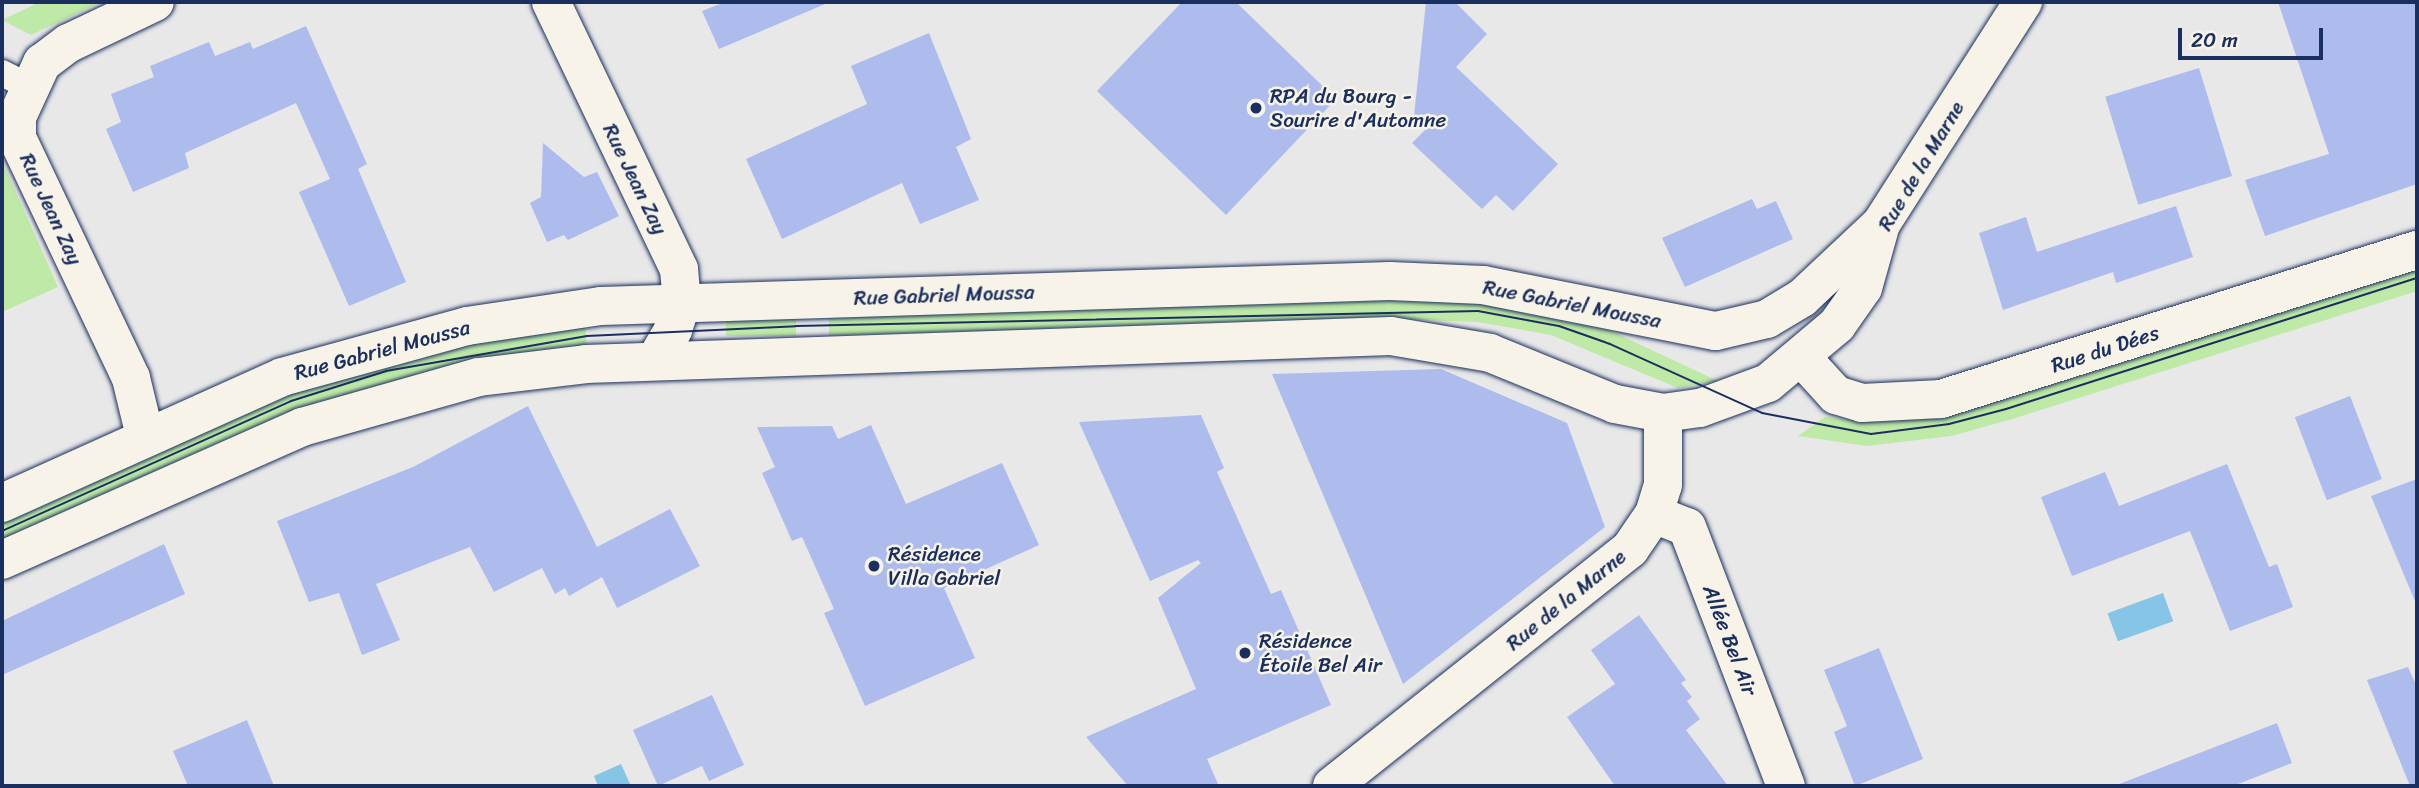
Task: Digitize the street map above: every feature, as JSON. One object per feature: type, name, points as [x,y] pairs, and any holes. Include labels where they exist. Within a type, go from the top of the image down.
[{"type":"street","name":"Rue Jean Zay","points":[[145,436],[131,378],[17,138],[14,79],[69,43],[155,2]]},
{"type":"street","name":"Rue Jean Zay","points":[[551,2],[679,269],[682,302],[674,330],[656,359]]},
{"type":"street","name":"Rue de la Marne","points":[[1332,786],[1597,578],[1630,549],[1654,514],[1663,485],[1663,413],[1732,400],[1803,359],[1837,325],[1863,288],[1881,224],[2023,2]]},
{"type":"street","name":"Rue Gabriel Moussa","points":[[2,503],[145,436],[282,377],[381,346],[467,326],[601,306],[1459,283],[1564,298],[1716,331],[1767,319],[1802,298],[1881,224]]},
{"type":"street","name":"Rue du Dées","points":[[1803,359],[1836,395],[1862,404],[1941,399],[2417,250]]},
{"type":"street","points":[[2,560],[229,457],[392,399],[479,377],[656,359],[1391,336],[1489,353],[1615,404],[1663,413]]},
{"type":"street","name":"Allée Bel Air","points":[[1654,514],[1687,527],[1786,786]]},
{"type":"green space","points":[[40,2],[101,2],[31,35],[2,20]]},
{"type":"green space","points":[[2,161],[58,287],[2,312]]},
{"type":"green space","points":[[2417,264],[2417,291],[2009,420],[1951,436],[1867,446],[1798,436],[1825,417],[1871,422],[1943,414]]},
{"type":"green space","points":[[1391,297],[1481,300],[1557,314],[1613,332],[1718,381],[1678,388],[1551,335],[1478,322],[1393,319],[829,336],[829,314]]},
{"type":"green space","points":[[726,316],[796,316],[796,336],[726,336]]},
{"type":"green space","points":[[585,324],[587,346],[475,362],[296,412],[2,543],[2,518],[286,391],[381,360]]},
{"type":"water","points":[[2163,593],[2173,621],[2118,641],[2108,613]]},
{"type":"water","points":[[621,764],[631,786],[598,786],[594,776]]},
{"type":"building","points":[[725,2],[830,2],[719,49],[702,11]]},
{"type":"building","name":"RPA du Bourg - Sourire d'Automne","points":[[1182,2],[1236,2],[1336,99],[1226,215],[1097,91]]},
{"type":"building","points":[[1426,2],[1455,2],[1487,34],[1456,67],[1558,164],[1513,211],[1496,195],[1482,209],[1412,143],[1427,128],[1414,116]]},
{"type":"building","points":[[2278,2],[2417,2],[2417,184],[2265,236],[2245,180],[2329,154]]},
{"type":"building","points":[[306,26],[367,164],[358,169],[406,282],[349,306],[299,192],[330,179],[296,103],[185,153],[189,168],[133,192],[106,129],[121,122],[111,94],[154,77],[150,66],[209,42],[215,56],[250,42],[253,49]]},
{"type":"building","points":[[929,33],[971,139],[956,147],[979,200],[920,224],[902,183],[782,239],[746,159],[867,104],[851,66]]},
{"type":"building","points":[[2199,68],[2232,176],[2138,205],[2105,97]]},
{"type":"building","points":[[543,143],[584,177],[597,172],[619,216],[568,240],[564,235],[547,242],[530,203],[541,197]]},
{"type":"building","points":[[1752,199],[1757,209],[1776,201],[1793,239],[1685,287],[1662,238]]},
{"type":"building","points":[[2176,206],[2193,257],[2116,283],[2113,272],[2003,310],[1979,233],[2026,217],[2037,252]]},
{"type":"building","points":[[1441,369],[1567,423],[1605,527],[1403,684],[1272,374]]},
{"type":"building","points":[[2350,396],[2382,479],[2327,500],[2295,417]]},
{"type":"building","points":[[528,406],[597,547],[670,509],[700,566],[617,608],[602,577],[569,596],[565,588],[555,594],[542,568],[494,592],[470,547],[376,584],[400,640],[362,655],[339,593],[309,602],[277,521],[413,467]]},
{"type":"building","points":[[1201,415],[1224,468],[1217,472],[1271,594],[1281,590],[1331,705],[1207,759],[1219,786],[1128,786],[1086,737],[1196,689],[1158,598],[1201,563],[1198,560],[1150,581],[1079,422]]},
{"type":"building","name":"Résidence Villa Gabriel","points":[[871,425],[906,504],[1002,463],[1039,545],[944,588],[975,658],[865,706],[824,613],[834,609],[802,537],[792,541],[762,473],[775,467],[757,427],[832,426],[838,439]]},
{"type":"building","points":[[2227,464],[2269,567],[2277,564],[2293,607],[2230,631],[2190,531],[2072,576],[2041,497],[2105,472],[2119,506]]},
{"type":"building","points":[[2417,479],[2417,606],[2371,496]]},
{"type":"building","points":[[164,544],[185,594],[2,675],[2,621]]},
{"type":"building","points":[[1639,615],[1686,680],[1681,683],[1692,697],[1687,701],[1700,719],[1686,730],[1728,786],[1615,786],[1567,717],[1615,684],[1591,650]]},
{"type":"building","points":[[1879,648],[1923,759],[1855,786],[1834,732],[1847,726],[1824,670]]},
{"type":"building","points":[[2408,667],[2417,687],[2417,786],[2410,786],[2367,680]]},
{"type":"building","points":[[712,695],[744,765],[709,781],[702,766],[658,786],[633,730]]},
{"type":"building","points":[[247,720],[274,786],[188,786],[173,751]]},
{"type":"building","points":[[2277,723],[2292,763],[2233,786],[2114,786]]},
{"type":"tram line","points":[[2,531],[291,401],[386,371],[587,336],[796,326],[1478,311],[1559,326],[1610,344],[1762,413],[1871,434],[1949,424],[2006,409],[2417,278]]},
{"type":"place","name":"RPA du Bourg - Sourire d'Automne","points":[[1256,108]]},
{"type":"place","name":"Résidence Villa Gabriel","points":[[874,566]]},
{"type":"place","name":"Résidence Étoile Bel Air","points":[[1245,653]]}]
